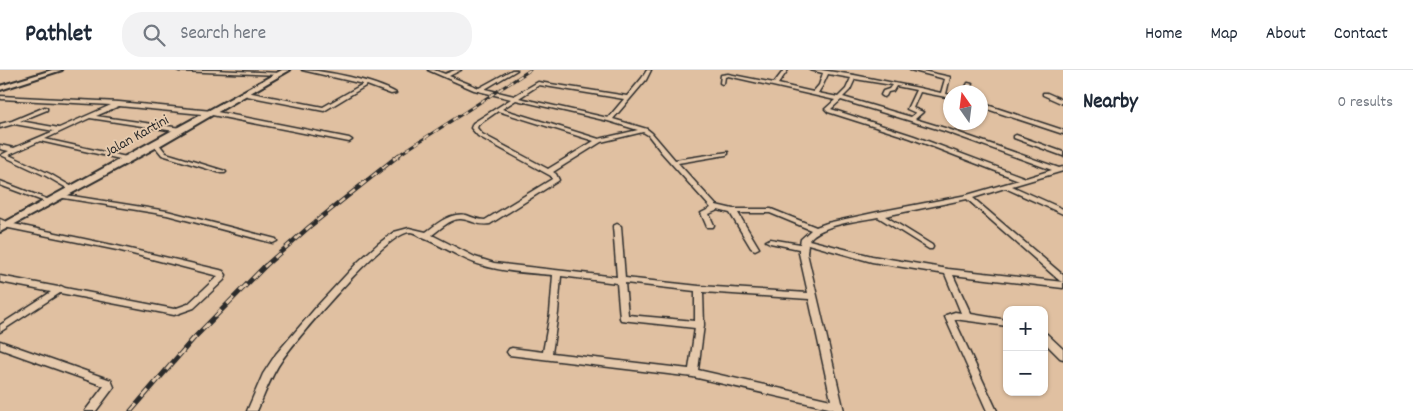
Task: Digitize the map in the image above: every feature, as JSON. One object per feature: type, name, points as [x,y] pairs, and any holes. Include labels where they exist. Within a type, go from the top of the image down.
[{"type":"street","points":[[0,88],[59,70]]},
{"type":"street","points":[[179,70],[284,72]]},
{"type":"street","points":[[304,70],[367,83],[393,93]]},
{"type":"street","points":[[430,70],[480,90],[645,130],[710,204],[717,208],[733,211],[772,211],[815,229]]},
{"type":"street","points":[[445,76],[459,70]]},
{"type":"street","points":[[480,90],[515,70]]},
{"type":"street","points":[[609,120],[649,70]]},
{"type":"street","points":[[775,86],[786,70]]},
{"type":"street","points":[[812,70],[854,76],[943,95]]},
{"type":"street","points":[[912,70],[948,78],[946,85]]},
{"type":"street","name":"Jalan Kartini","points":[[2,225],[50,202],[284,72]]},
{"type":"street","points":[[814,94],[821,85],[826,72]]},
{"type":"street","points":[[722,83],[723,76],[726,75],[840,99],[912,119],[1060,170]]},
{"type":"street","points":[[854,76],[849,88],[829,110],[912,137],[1027,181]]},
{"type":"street","points":[[247,94],[324,109],[367,83]]},
{"type":"street","points":[[426,236],[457,216],[464,216],[478,223],[487,222],[555,183],[556,176],[475,131],[476,124],[500,110],[514,98],[537,84],[544,83],[628,98]]},
{"type":"street","points":[[884,96],[886,91],[892,89],[895,84]]},
{"type":"street","points":[[912,119],[920,112],[910,109],[919,89]]},
{"type":"street","points":[[1045,94],[1063,102]]},
{"type":"street","points":[[1,97],[120,104],[212,113],[349,140]]},
{"type":"street","points":[[72,189],[48,175],[4,156],[120,104]]},
{"type":"street","points":[[988,108],[1063,132]]},
{"type":"street","points":[[0,126],[45,109]]},
{"type":"street","points":[[500,110],[599,141]]},
{"type":"street","points":[[91,117],[181,130]]},
{"type":"street","points":[[14,122],[60,130]]},
{"type":"street","points":[[548,172],[599,141],[645,130]]},
{"type":"street","points":[[1016,137],[1063,154]]},
{"type":"street","points":[[39,139],[129,159]]},
{"type":"street","points":[[156,144],[164,154],[223,172]]},
{"type":"street","points":[[0,147],[14,150]]},
{"type":"street","points":[[674,162],[726,153]]},
{"type":"street","points":[[512,352],[693,373],[839,408],[803,244],[815,229],[878,214],[968,197],[1060,170]]},
{"type":"street","points":[[0,183],[50,202]]},
{"type":"street","points":[[1006,186],[1063,212]]},
{"type":"street","points":[[60,196],[167,213],[273,241]]},
{"type":"street","points":[[968,197],[1063,280]]},
{"type":"street","points":[[710,225],[706,213],[717,208]]},
{"type":"street","points":[[733,211],[755,248]]},
{"type":"street","points":[[878,214],[929,247]]},
{"type":"street","points":[[0,279],[61,289],[174,312],[191,306],[222,275],[117,248],[2,225]]},
{"type":"street","points":[[616,226],[624,318],[700,325]]},
{"type":"street","points":[[252,411],[268,374],[279,357],[362,262],[399,232],[410,230],[487,265],[699,289],[813,296]]},
{"type":"street","points":[[770,241],[803,244],[872,259],[948,272],[1063,285]]},
{"type":"street","points":[[948,272],[968,316]]},
{"type":"street","points":[[546,356],[554,313],[558,273]]},
{"type":"street","points":[[0,329],[61,289]]},
{"type":"street","points":[[693,373],[700,325],[699,289]]},
{"type":"street","points":[[992,411],[949,316],[968,316],[1003,322]]},
{"type":"street","points":[[1048,340],[1063,355]]},
{"type":"street","points":[[0,345],[108,383],[109,387],[90,411]]},
{"type":"railway","points":[[397,156],[530,70]]},
{"type":"railway","points":[[264,267],[309,227],[399,155]]},
{"type":"railway","points":[[131,411],[194,338],[264,267]]}]
